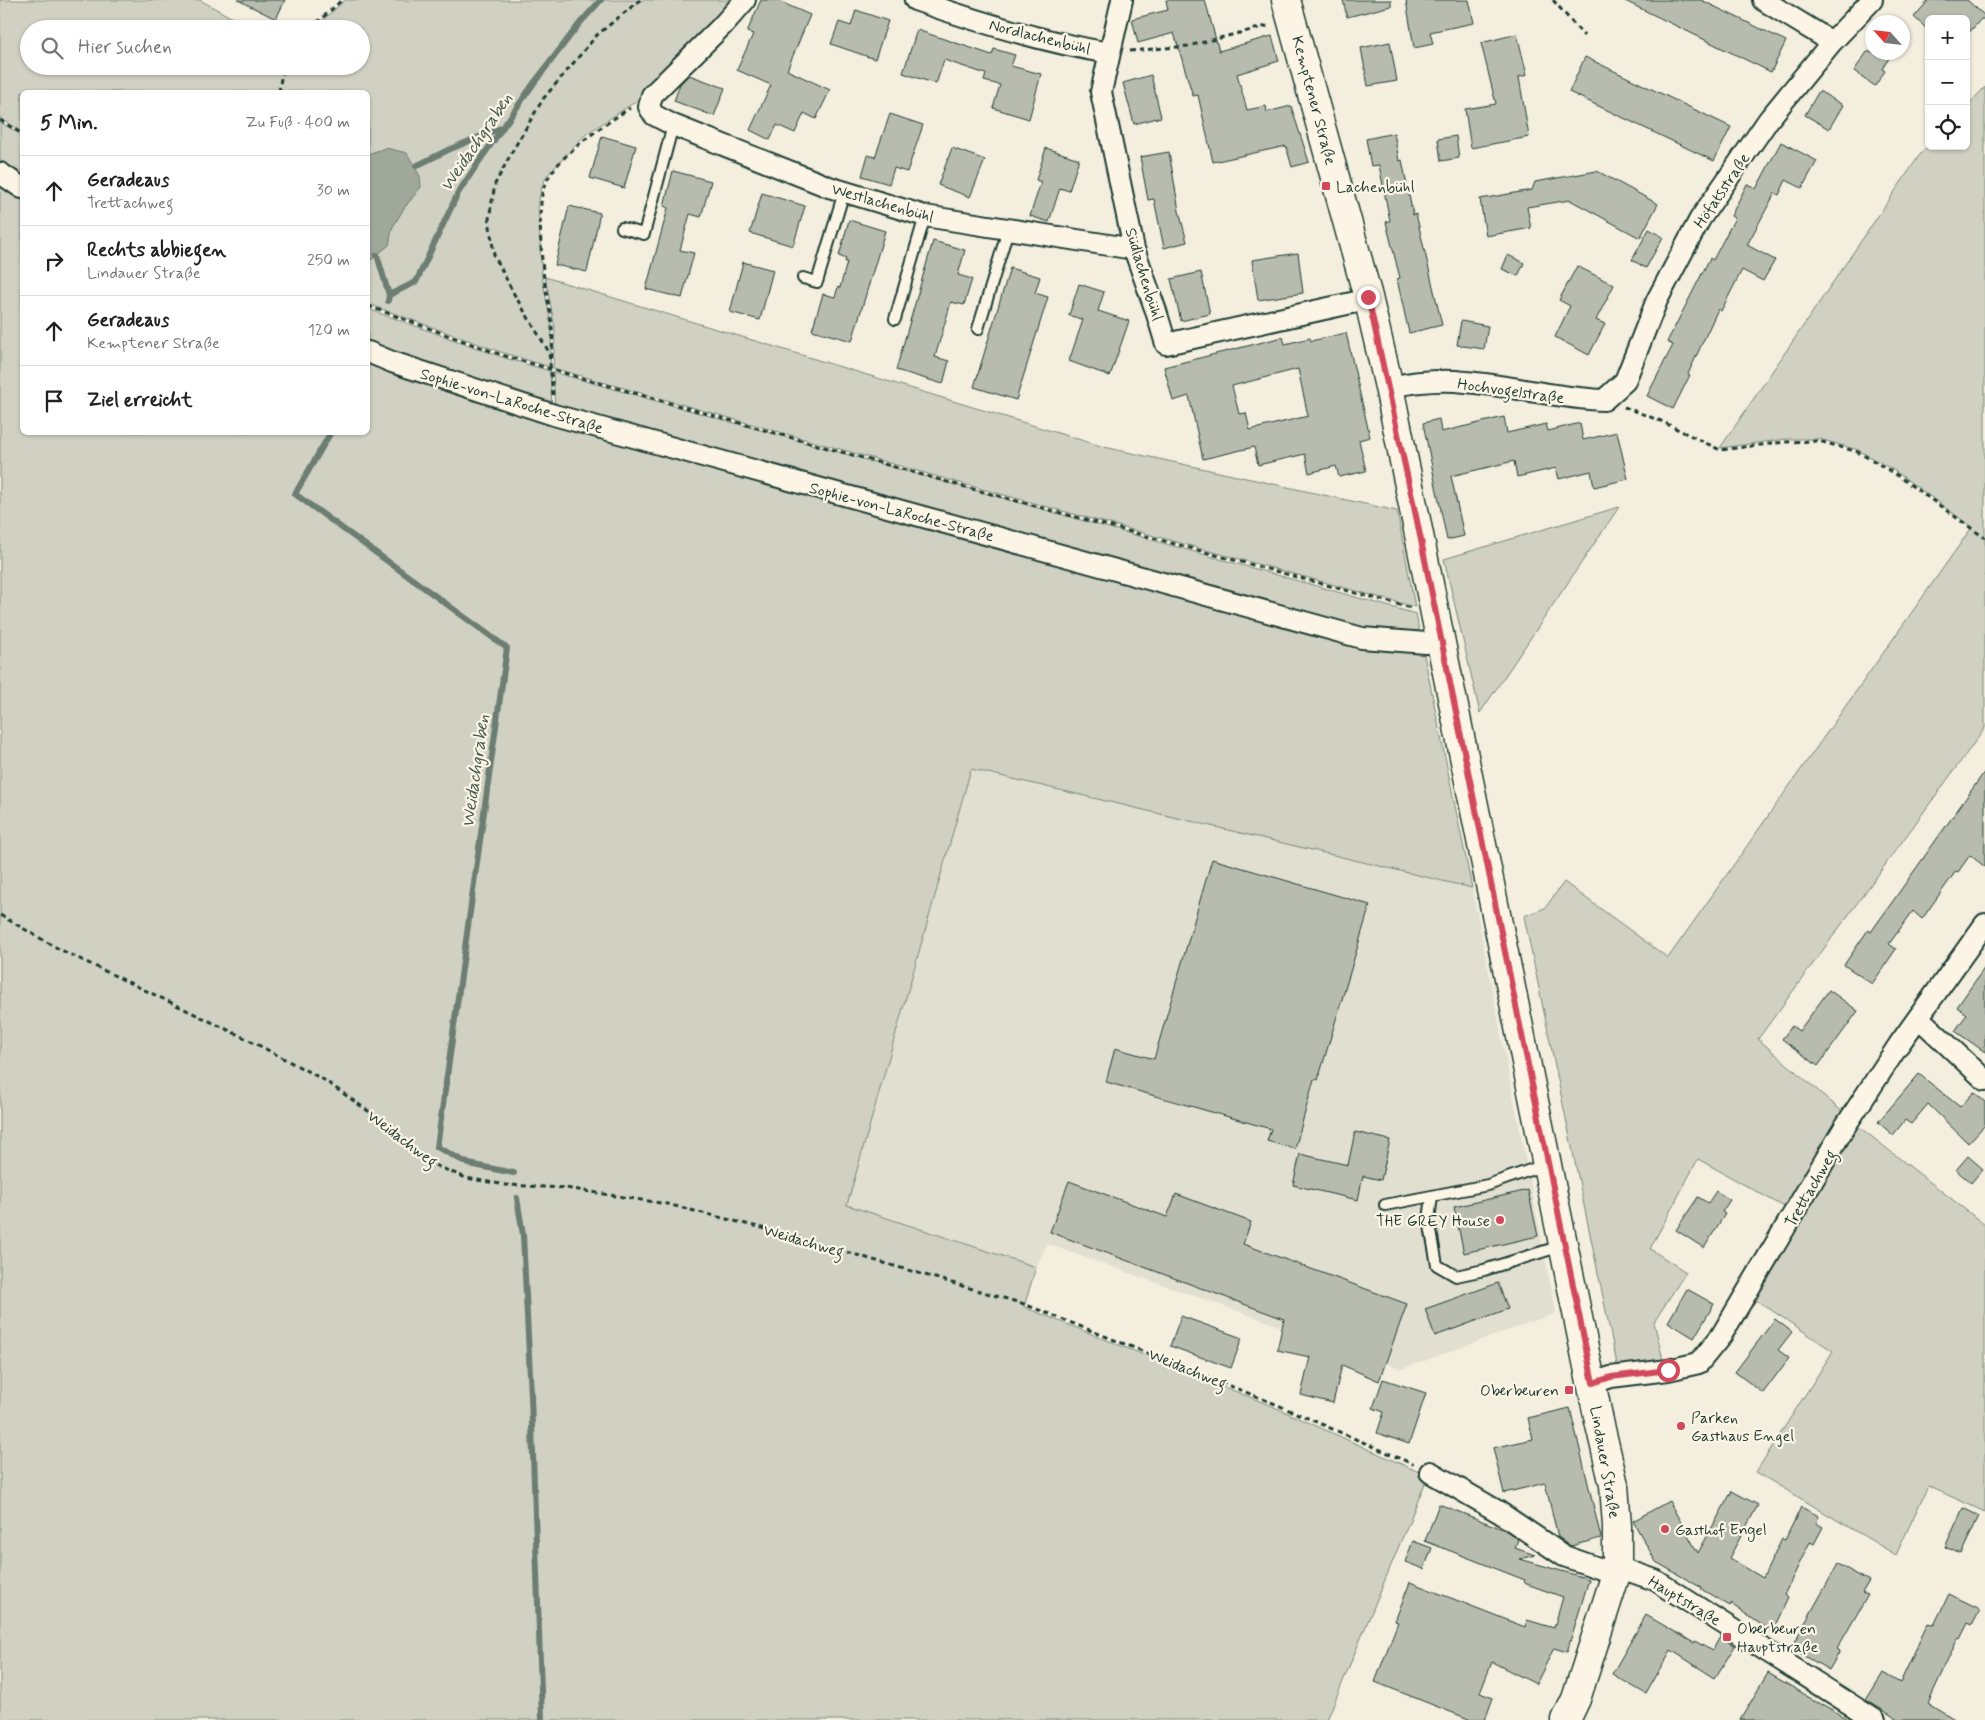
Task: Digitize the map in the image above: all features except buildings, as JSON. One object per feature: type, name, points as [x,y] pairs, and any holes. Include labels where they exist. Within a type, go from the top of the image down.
[{"type":"main road","name":"Kemptener Straße","points":[[1289,10],[1368,297],[1389,387],[1441,640]]},
{"type":"main road","name":"Lindauer Straße","points":[[1441,640],[1614,1485],[1617,1526],[1617,1571],[1576,1699],[1566,1720]]},
{"type":"street","points":[[649,107],[652,96],[722,26],[745,0]]},
{"type":"street","name":"Nordlachenbühl","points":[[915,0],[955,14],[1064,45],[1109,53]]},
{"type":"street","name":"Südlachenbühl","points":[[1122,0],[1101,92],[1134,249],[1166,344],[1356,302],[1368,297]]},
{"type":"street","points":[[1763,0],[1832,42]]},
{"type":"street","name":"Höfatsstraße","points":[[1604,400],[1624,381],[1657,300],[1700,219],[1769,120],[1832,42],[1872,0]]},
{"type":"street","name":"Westlachenbühl","points":[[649,107],[654,115],[673,125],[844,192],[925,216],[1134,249]]},
{"type":"street","points":[[0,173],[20,187]]},
{"type":"street","name":"Sophie-von-LaRoche-Straße","points":[[370,353],[392,362],[554,415],[1362,638],[1426,643],[1441,640]]},
{"type":"street","name":"Hochvogelstraße","points":[[1389,387],[1412,383],[1465,382],[1572,399],[1604,400]]},
{"type":"street","name":"Trettachweg","points":[[1593,1383],[1611,1377],[1668,1370],[1699,1363],[1721,1336],[1844,1128],[1900,1043],[1985,924]]},
{"type":"street","points":[[1919,1018],[1985,1080]]},
{"type":"street","points":[[1430,1472],[1499,1512],[1564,1556],[1607,1571],[1617,1571]]},
{"type":"street","name":"Hauptstraße","points":[[1617,1571],[1630,1571],[1655,1580],[1876,1720]]},
{"type":"lane","points":[[622,228],[644,234],[673,125]]},
{"type":"lane","points":[[803,278],[817,282],[844,192]]},
{"type":"lane","points":[[895,319],[925,216]]},
{"type":"lane","points":[[978,329],[1008,230]]},
{"type":"lane","points":[[1385,1205],[1488,1185],[1548,1164]]},
{"type":"lane","points":[[1432,1196],[1429,1220],[1438,1265],[1456,1276],[1484,1270],[1564,1245]]},
{"type":"path","points":[[320,20],[342,0]]},
{"type":"path","points":[[554,415],[552,370],[549,352],[514,294],[494,255],[489,220],[495,184],[543,99],[597,35],[640,0]]},
{"type":"path","points":[[1553,0],[1584,36]]},
{"type":"path","points":[[1109,53],[1188,46],[1289,10]]},
{"type":"path","points":[[280,90],[282,75]]},
{"type":"path","points":[[551,361],[554,327],[544,277],[540,204],[543,189],[548,178],[586,136],[644,99],[649,107]]},
{"type":"path","points":[[0,120],[20,133]]},
{"type":"path","points":[[370,307],[502,355],[552,370],[949,482],[1411,608]]},
{"type":"path","points":[[1604,400],[1654,418],[1720,450],[1785,442],[1819,441],[1858,452],[1894,473],[1984,537],[1985,544]]},
{"type":"path","name":"Weidachweg","points":[[0,915],[59,949],[247,1039],[324,1080],[384,1122],[432,1164],[466,1178],[506,1185],[566,1188],[667,1204],[778,1232],[1024,1304],[1273,1402],[1430,1472]]},
{"type":"shaded area","points":[[0,0],[200,0],[236,20],[20,20],[20,75],[370,75],[370,20],[323,20],[345,0],[739,0],[644,96],[585,135],[546,177],[541,189],[538,205],[542,277],[552,328],[550,367],[501,352],[370,305],[370,260],[389,245],[392,228],[404,208],[421,187],[386,148],[370,153],[370,90],[20,90],[20,131],[0,118]]},
{"type":"shaded area","points":[[1985,87],[1985,728],[1758,1039],[1845,1114],[1788,1209],[1698,1159],[1650,1249],[1686,1272],[1654,1322],[1664,1364],[1619,1374],[1524,916],[1545,908],[1564,882],[1668,958],[1972,527],[1895,471],[1858,450],[1820,439],[1787,439],[1720,448],[1919,156],[1925,149],[1970,150],[1970,103]]},
{"type":"shaded area","points":[[0,122],[20,134],[20,178],[0,164]]},
{"type":"shaded area","points":[[386,148],[407,153],[420,176],[421,187],[404,208],[392,228],[389,245],[371,260],[370,260],[370,153]]},
{"type":"shaded area","points":[[0,181],[20,195],[20,435],[370,435],[370,362],[1423,650],[1472,888],[971,769],[847,1205],[1036,1267],[1024,1307],[1272,1406],[1428,1476],[1327,1720],[0,1720]]},
{"type":"shaded area","points":[[545,277],[1104,447],[1397,511],[1415,607],[960,483],[553,368],[555,328]]},
{"type":"shaded area","points":[[370,310],[502,357],[550,371],[552,408],[370,345]]},
{"type":"shaded area","points":[[553,372],[1416,614],[1420,636],[1364,633],[555,409]]},
{"type":"shaded area","points":[[1619,507],[1480,713],[1444,559]]},
{"type":"shaded area","points":[[971,769],[1472,888],[1556,1313],[1402,1369],[1047,1244],[1036,1267],[847,1205]]},
{"type":"shaded area","points":[[1854,1123],[1985,1225],[1985,1512],[1928,1486],[1896,1555],[1756,1472],[1833,1351],[1753,1298]]},
{"type":"waterway","name":"Weidachgraben","points":[[388,301],[389,295],[416,282],[458,193],[534,83],[580,23],[601,0]]},
{"type":"waterway","points":[[416,166],[448,150],[503,127]]},
{"type":"waterway","points":[[377,255],[389,295]]},
{"type":"waterway","name":"Weidachgraben","points":[[329,435],[295,494],[507,648],[437,1147],[469,1164],[514,1173]]},
{"type":"waterway","points":[[517,1198],[523,1235],[531,1396],[542,1720]]},
{"type":"place","name":"Lachenbühl","points":[[1326,186]]},
{"type":"place","name":"THE GREY House","points":[[1500,1220]]},
{"type":"place","name":"Oberbeuren","points":[[1569,1390]]},
{"type":"place","name":"Parken Gasthaus Engel","points":[[1681,1426]]},
{"type":"place","name":"Gasthof Engel","points":[[1665,1529]]},
{"type":"place","name":"Oberbeuren Hauptstraße","points":[[1727,1637]]},
{"type":"route","points":[[1368,297],[1416,516],[1593,1383],[1611,1377],[1668,1370]]}]
